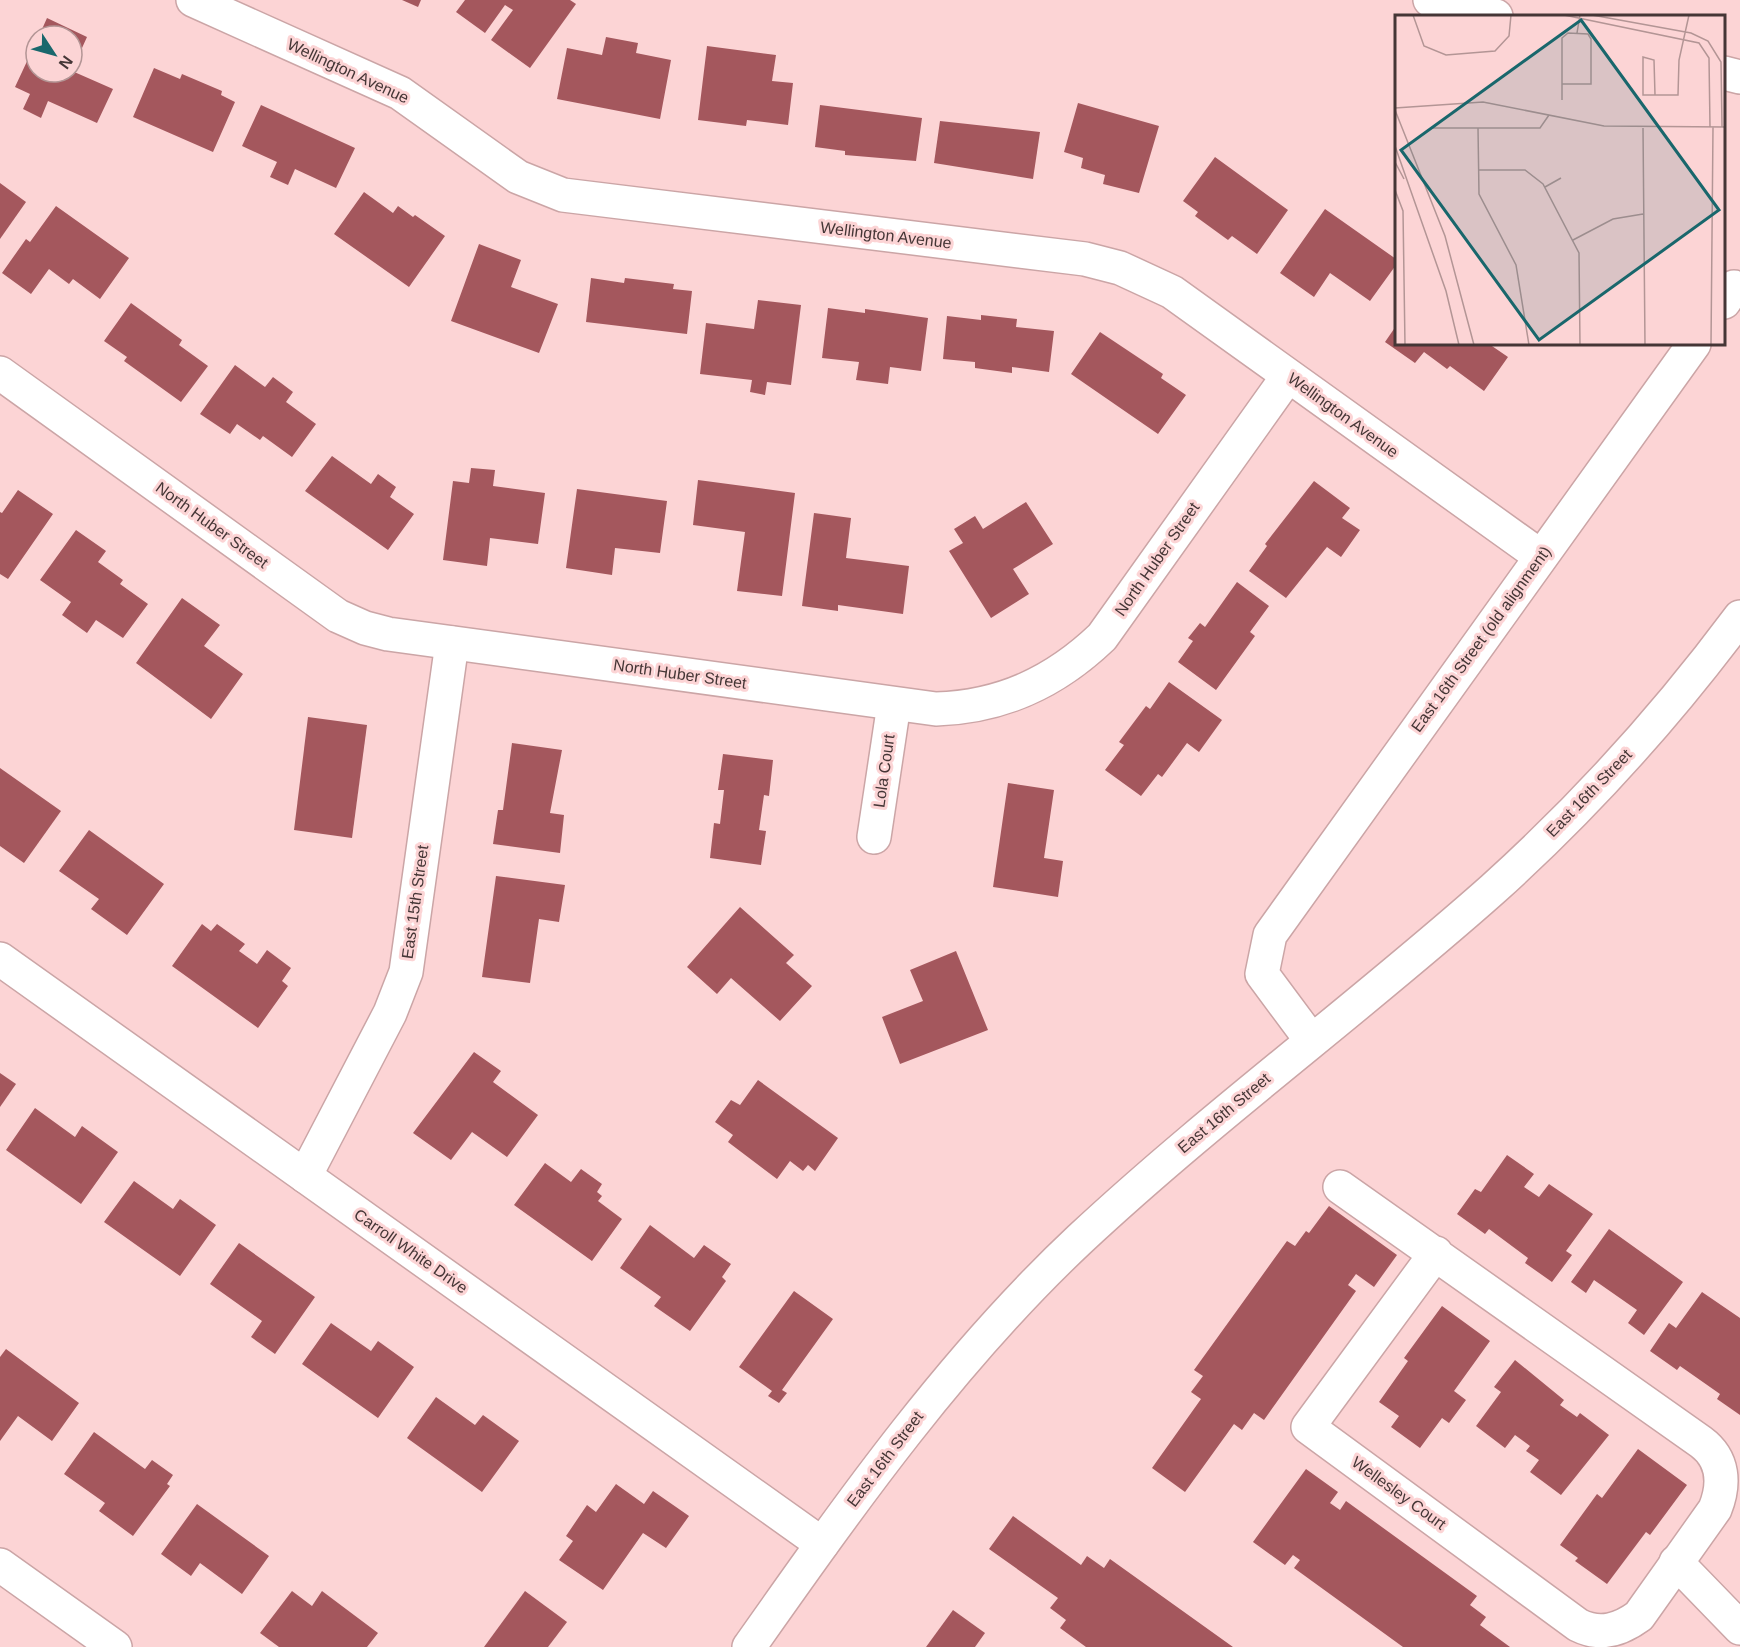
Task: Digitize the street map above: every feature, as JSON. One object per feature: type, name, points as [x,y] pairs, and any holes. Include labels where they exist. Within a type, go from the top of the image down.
[{"type":"main road","name":"Wellington Avenue","points":[[193,0],[400,93],[501,167],[536,186],[573,197],[1103,263],[1140,275],[1172,292],[1540,556]]},
{"type":"main road","points":[[1430,0],[1492,15]]},
{"type":"main road","points":[[1725,73],[1740,76]]},
{"type":"main road","name":"East 16th Street (old alignment)","points":[[1311,1040],[1262,974],[1270,935],[1693,345]]},
{"type":"main road","name":"North Huber Street","points":[[0,373],[346,621],[388,634],[936,709],[990,703],[1040,684],[1080,658],[1102,637],[1287,376]]},
{"type":"main road","name":"East 16th Street","points":[[749,1647],[822,1544],[942,1385],[1009,1310],[1125,1198],[1492,889],[1556,829],[1673,702],[1740,617]]},
{"type":"main road","name":"East 15th Street","points":[[306,1176],[390,1013],[406,972],[452,642]]},
{"type":"main road","name":"Lola Court","points":[[874,837],[894,704]]},
{"type":"main road","name":"Carroll White Drive","points":[[0,959],[822,1544]]},
{"type":"main road","points":[[1340,1187],[1709,1448],[1721,1469],[1721,1493],[1715,1509],[1676,1562],[1740,1628]]},
{"type":"main road","name":"Wellesley Court","points":[[1436,1253],[1308,1427],[1587,1629],[1610,1630],[1626,1626],[1639,1616],[1676,1562]]},
{"type":"main road","points":[[0,1565],[115,1647]]},
{"type":"building","points":[[402,0],[421,0],[418,7]]},
{"type":"building","points":[[465,0],[570,0],[576,4],[530,68],[491,40],[513,10],[505,5],[485,33],[456,12]]},
{"type":"building","points":[[47,18],[60,24],[44,24]]},
{"type":"building","points":[[606,37],[638,43],[636,53],[671,60],[660,119],[557,99],[567,48],[602,55]]},
{"type":"building","points":[[707,46],[776,55],[772,81],[793,83],[788,125],[747,120],[746,126],[698,120]]},
{"type":"building","points":[[24,68],[24,84],[84,84],[84,76],[113,89],[97,123],[48,101],[41,118],[23,109],[30,94],[15,87]]},
{"type":"building","points":[[154,68],[180,79],[182,74],[222,91],[221,95],[235,102],[213,152],[133,117]]},
{"type":"building","points":[[1078,103],[1159,126],[1139,193],[1103,184],[1105,175],[1081,168],[1083,158],[1064,152]]},
{"type":"building","points":[[261,105],[355,148],[336,188],[295,169],[288,185],[270,177],[277,162],[242,146]]},
{"type":"building","points":[[820,105],[922,118],[916,161],[845,155],[845,151],[815,147]]},
{"type":"building","points":[[940,121],[1040,132],[1033,179],[934,163]]},
{"type":"building","points":[[1215,157],[1288,210],[1257,254],[1232,236],[1228,240],[1195,216],[1198,212],[1183,201]]},
{"type":"building","points":[[0,183],[26,202],[0,239]]},
{"type":"building","points":[[364,192],[393,213],[398,206],[445,236],[409,287],[334,234]]},
{"type":"building","points":[[56,206],[129,258],[100,299],[73,279],[69,284],[49,269],[31,294],[2,273],[26,239],[30,242]]},
{"type":"building","points":[[1325,209],[1395,258],[1395,266],[1370,301],[1330,273],[1314,297],[1280,273]]},
{"type":"building","points":[[479,244],[521,260],[511,287],[558,304],[539,353],[451,321]]},
{"type":"building","points":[[591,278],[624,283],[625,278],[674,284],[673,289],[692,291],[687,334],[586,322]]},
{"type":"building","points":[[758,300],[801,305],[791,385],[767,382],[765,395],[750,392],[752,380],[700,374],[706,323],[754,329]]},
{"type":"building","points":[[131,303],[182,340],[179,345],[208,366],[181,402],[124,361],[127,357],[104,341]]},
{"type":"building","points":[[828,308],[865,313],[865,309],[928,318],[921,371],[890,367],[888,384],[856,380],[859,362],[822,358]]},
{"type":"building","points":[[981,315],[1017,319],[1016,327],[1054,331],[1049,372],[1012,367],[1012,373],[975,368],[975,362],[943,359],[947,316],[981,320]]},
{"type":"building","points":[[1395,327],[1395,345],[1490,345],[1508,357],[1484,391],[1450,366],[1447,369],[1424,352],[1415,363],[1385,342]]},
{"type":"building","points":[[1100,332],[1163,374],[1161,378],[1186,395],[1158,434],[1071,374]]},
{"type":"building","points":[[235,365],[265,387],[273,377],[293,392],[286,402],[316,424],[292,457],[263,436],[260,440],[237,424],[230,434],[200,414]]},
{"type":"building","points":[[332,456],[371,484],[378,474],[396,487],[390,497],[414,514],[388,550],[305,491]]},
{"type":"building","points":[[471,468],[495,470],[493,486],[545,493],[538,544],[490,538],[487,566],[443,560],[453,481],[469,483]]},
{"type":"building","points":[[698,480],[795,493],[782,596],[737,591],[745,532],[693,525]]},
{"type":"building","points":[[1314,481],[1350,508],[1342,518],[1360,530],[1341,557],[1327,547],[1286,598],[1249,571],[1267,546],[1265,544]]},
{"type":"building","points":[[577,489],[667,501],[660,553],[615,548],[612,575],[566,568]]},
{"type":"building","points":[[18,490],[53,514],[8,579],[0,574],[0,512],[2,513]]},
{"type":"building","points":[[1026,502],[1053,544],[1013,569],[1029,594],[991,618],[949,551],[963,543],[954,529],[975,516],[983,529]]},
{"type":"building","points":[[814,513],[851,518],[846,558],[909,566],[903,614],[838,605],[838,611],[802,606]]},
{"type":"building","points":[[76,530],[106,551],[98,562],[123,580],[120,584],[148,604],[123,638],[96,620],[87,633],[62,615],[71,602],[40,580]]},
{"type":"building","points":[[1237,582],[1269,606],[1250,632],[1255,636],[1216,690],[1178,662],[1193,641],[1188,638],[1200,623],[1205,627]]},
{"type":"building","points":[[182,598],[220,625],[204,646],[243,674],[211,719],[136,663]]},
{"type":"building","points":[[1169,682],[1222,720],[1199,752],[1187,743],[1162,777],[1158,774],[1141,796],[1105,770],[1124,745],[1119,742],[1146,706],[1150,709]]},
{"type":"building","points":[[308,717],[367,725],[352,838],[294,830]]},
{"type":"building","points":[[512,743],[562,750],[550,813],[564,815],[560,853],[493,844],[498,810],[503,810]]},
{"type":"building","points":[[723,754],[773,760],[769,796],[764,795],[759,830],[766,831],[761,865],[710,858],[714,823],[720,824],[724,790],[718,790]]},
{"type":"building","points":[[0,768],[61,811],[24,863],[0,846]]},
{"type":"building","points":[[1008,783],[1054,790],[1044,858],[1063,861],[1058,897],[993,887]]},
{"type":"building","points":[[89,830],[164,884],[127,935],[91,909],[99,899],[59,871]]},
{"type":"building","points":[[496,876],[565,885],[559,922],[539,919],[530,983],[482,977]]},
{"type":"building","points":[[740,907],[794,955],[786,963],[812,986],[780,1021],[731,978],[717,994],[687,967]]},
{"type":"building","points":[[202,924],[211,931],[217,924],[245,944],[239,951],[257,964],[267,950],[291,968],[282,981],[288,986],[258,1028],[172,966]]},
{"type":"building","points":[[956,951],[988,1030],[900,1064],[882,1017],[923,1001],[910,970]]},
{"type":"building","points":[[474,1052],[501,1071],[493,1082],[538,1115],[507,1157],[472,1132],[451,1160],[413,1133]]},
{"type":"building","points":[[0,1073],[16,1084],[0,1107]]},
{"type":"building","points":[[758,1080],[838,1138],[815,1171],[808,1165],[803,1171],[790,1161],[777,1179],[728,1142],[733,1135],[715,1122],[731,1100],[740,1105]]},
{"type":"building","points":[[35,1108],[75,1137],[82,1126],[118,1152],[81,1204],[6,1150]]},
{"type":"building","points":[[1507,1155],[1534,1174],[1524,1187],[1539,1197],[1549,1184],[1593,1214],[1566,1251],[1572,1255],[1552,1282],[1525,1263],[1528,1258],[1489,1229],[1485,1234],[1457,1214],[1475,1189],[1481,1192]]},
{"type":"building","points":[[545,1163],[571,1182],[581,1169],[602,1184],[597,1192],[602,1196],[598,1201],[622,1219],[592,1261],[514,1205]]},
{"type":"building","points":[[134,1181],[173,1209],[180,1199],[216,1225],[180,1276],[104,1222]]},
{"type":"building","points":[[1329,1206],[1397,1255],[1374,1287],[1356,1274],[1348,1285],[1356,1291],[1264,1420],[1254,1413],[1242,1430],[1234,1424],[1185,1492],[1152,1468],[1201,1399],[1191,1392],[1203,1376],[1194,1370],[1287,1241],[1295,1246],[1306,1231],[1309,1233]]},
{"type":"building","points":[[650,1225],[694,1258],[704,1245],[731,1264],[722,1277],[726,1281],[690,1331],[654,1306],[661,1297],[620,1268]]},
{"type":"building","points":[[1609,1229],[1683,1282],[1644,1335],[1628,1323],[1637,1310],[1594,1280],[1586,1293],[1571,1282]]},
{"type":"building","points":[[239,1243],[315,1297],[275,1354],[251,1337],[262,1321],[210,1284]]},
{"type":"building","points":[[794,1291],[833,1319],[782,1390],[787,1393],[779,1403],[768,1396],[772,1391],[739,1367]]},
{"type":"building","points":[[1702,1292],[1740,1318],[1740,1415],[1717,1399],[1720,1394],[1680,1366],[1677,1370],[1650,1351],[1669,1323],[1676,1328]]},
{"type":"building","points":[[1442,1306],[1490,1341],[1454,1391],[1466,1400],[1449,1423],[1442,1418],[1420,1448],[1391,1427],[1399,1416],[1379,1402],[1408,1361],[1404,1358]]},
{"type":"building","points":[[331,1323],[371,1351],[378,1341],[414,1367],[378,1418],[302,1364]]},
{"type":"building","points":[[6,1349],[79,1403],[52,1441],[18,1416],[0,1441],[0,1357]]},
{"type":"building","points":[[1515,1360],[1564,1400],[1560,1405],[1577,1417],[1580,1413],[1609,1435],[1561,1495],[1530,1472],[1539,1460],[1526,1451],[1530,1446],[1515,1435],[1505,1448],[1476,1426],[1501,1392],[1494,1387]]},
{"type":"building","points":[[436,1397],[475,1425],[483,1415],[519,1441],[482,1492],[407,1438]]},
{"type":"building","points":[[94,1432],[145,1469],[152,1460],[173,1475],[167,1484],[170,1486],[133,1536],[99,1511],[105,1503],[64,1474]]},
{"type":"building","points":[[1638,1449],[1687,1485],[1650,1535],[1646,1532],[1607,1584],[1575,1561],[1578,1558],[1560,1545],[1597,1494],[1602,1498]]},
{"type":"building","points":[[1306,1469],[1338,1492],[1330,1503],[1340,1510],[1346,1501],[1477,1596],[1470,1605],[1486,1617],[1480,1625],[1510,1647],[1403,1647],[1294,1568],[1300,1560],[1293,1555],[1285,1565],[1253,1542]]},
{"type":"building","points":[[616,1484],[644,1504],[653,1491],[689,1516],[666,1548],[643,1533],[603,1590],[559,1560],[573,1541],[566,1536],[587,1505],[596,1512]]},
{"type":"building","points":[[197,1504],[269,1556],[242,1594],[200,1563],[191,1576],[161,1554]]},
{"type":"building","points":[[1013,1516],[1081,1565],[1087,1556],[1104,1568],[1110,1559],[1233,1647],[1086,1647],[1060,1628],[1066,1620],[1050,1608],[1058,1598],[989,1549]]},
{"type":"building","points":[[292,1591],[312,1606],[322,1591],[378,1633],[367,1647],[279,1647],[260,1633]]},
{"type":"building","points":[[525,1591],[567,1622],[548,1647],[484,1647]]},
{"type":"building","points":[[953,1610],[985,1633],[975,1647],[926,1647]]}]
